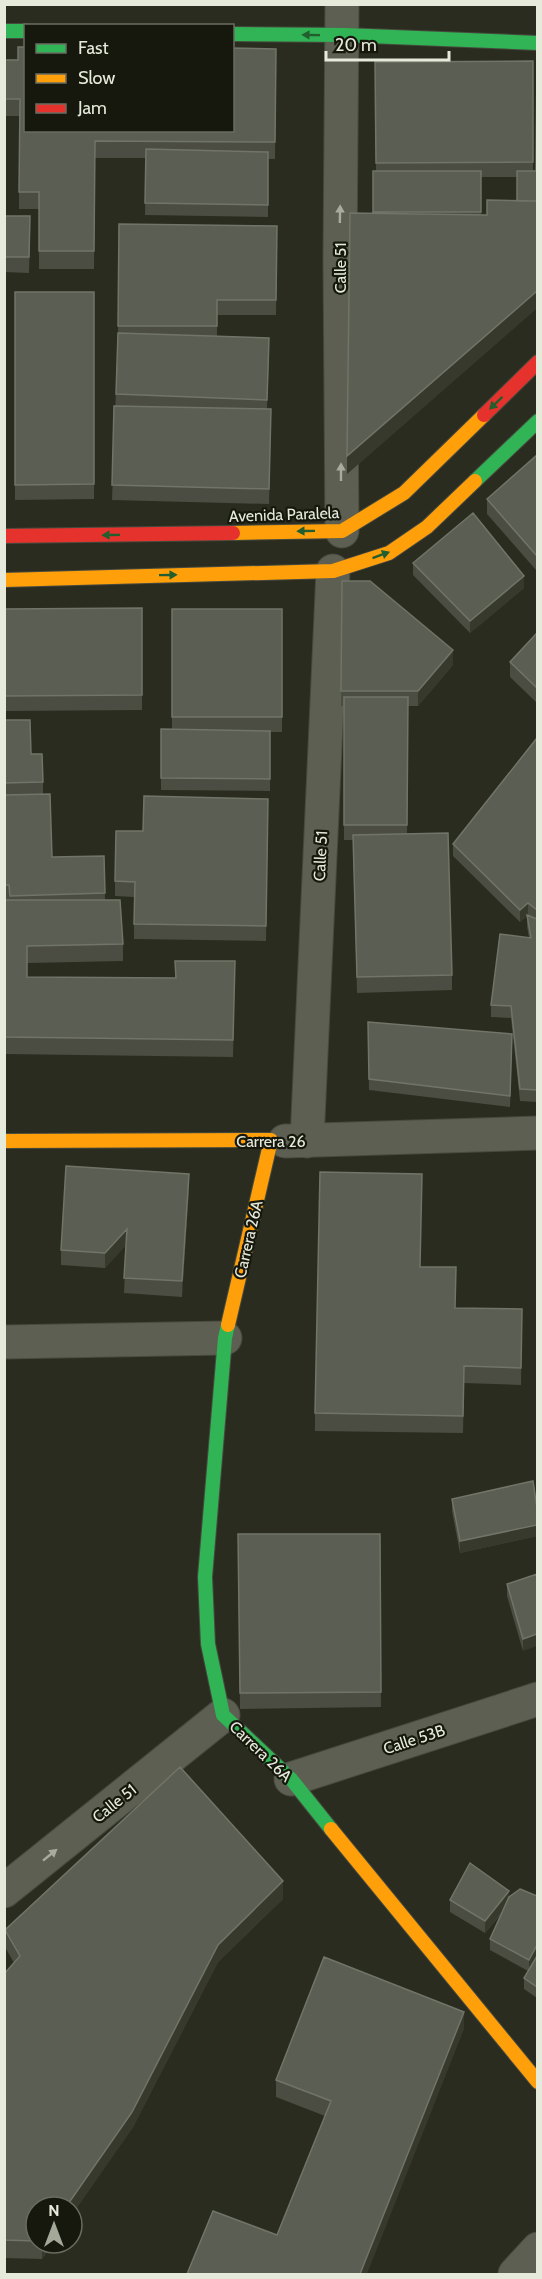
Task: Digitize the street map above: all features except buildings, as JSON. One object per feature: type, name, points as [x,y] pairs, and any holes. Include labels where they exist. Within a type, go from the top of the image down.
[{"type":"main road","points":[[234,34],[343,20],[537,43]]},
{"type":"main road","points":[[4,31],[24,31]]},
{"type":"main road","name":"Avenida Paralela","points":[[4,536],[342,531],[404,493],[537,362]]},
{"type":"main road","points":[[4,580],[333,571],[389,554],[426,527],[537,421]]},
{"type":"main road","name":"Carrera 26","points":[[4,1141],[271,1140]]},
{"type":"main road","name":"Carrera 26A","points":[[271,1140],[225,1338],[205,1577],[208,1644],[223,1716],[291,1779],[537,2082]]},
{"type":"street","name":"Calle 51","points":[[342,531],[339,260],[343,20]]},
{"type":"street","name":"Calle 51","points":[[307,1141],[333,571]]},
{"type":"street","name":"Carrera 26","points":[[271,1140],[307,1141],[537,1133]]},
{"type":"street","points":[[4,1342],[225,1338]]},
{"type":"street","name":"Calle 53B","points":[[291,1779],[537,1699]]},
{"type":"street","name":"Calle 51","points":[[4,1891],[223,1716]]},
{"type":"street","points":[[515,2274],[537,2249]]},
{"type":"traffic: fast","points":[[4,31],[24,31]]},
{"type":"traffic: fast","points":[[234,34],[344,35],[538,43]]},
{"type":"traffic: fast","points":[[475,481],[538,421]]},
{"type":"traffic: fast","points":[[228,1325],[225,1338],[205,1577],[208,1644],[223,1715],[291,1779],[331,1829]]},
{"type":"traffic: slow","points":[[233,533],[342,531],[404,493],[484,415]]},
{"type":"traffic: slow","points":[[4,580],[333,571],[389,553],[427,527],[475,481]]},
{"type":"traffic: slow","points":[[4,1141],[271,1140],[228,1325]]},
{"type":"traffic: slow","points":[[331,1829],[538,2082]]},
{"type":"traffic: jam","points":[[484,415],[538,362]]},
{"type":"traffic: jam","points":[[4,536],[233,533]]}]
